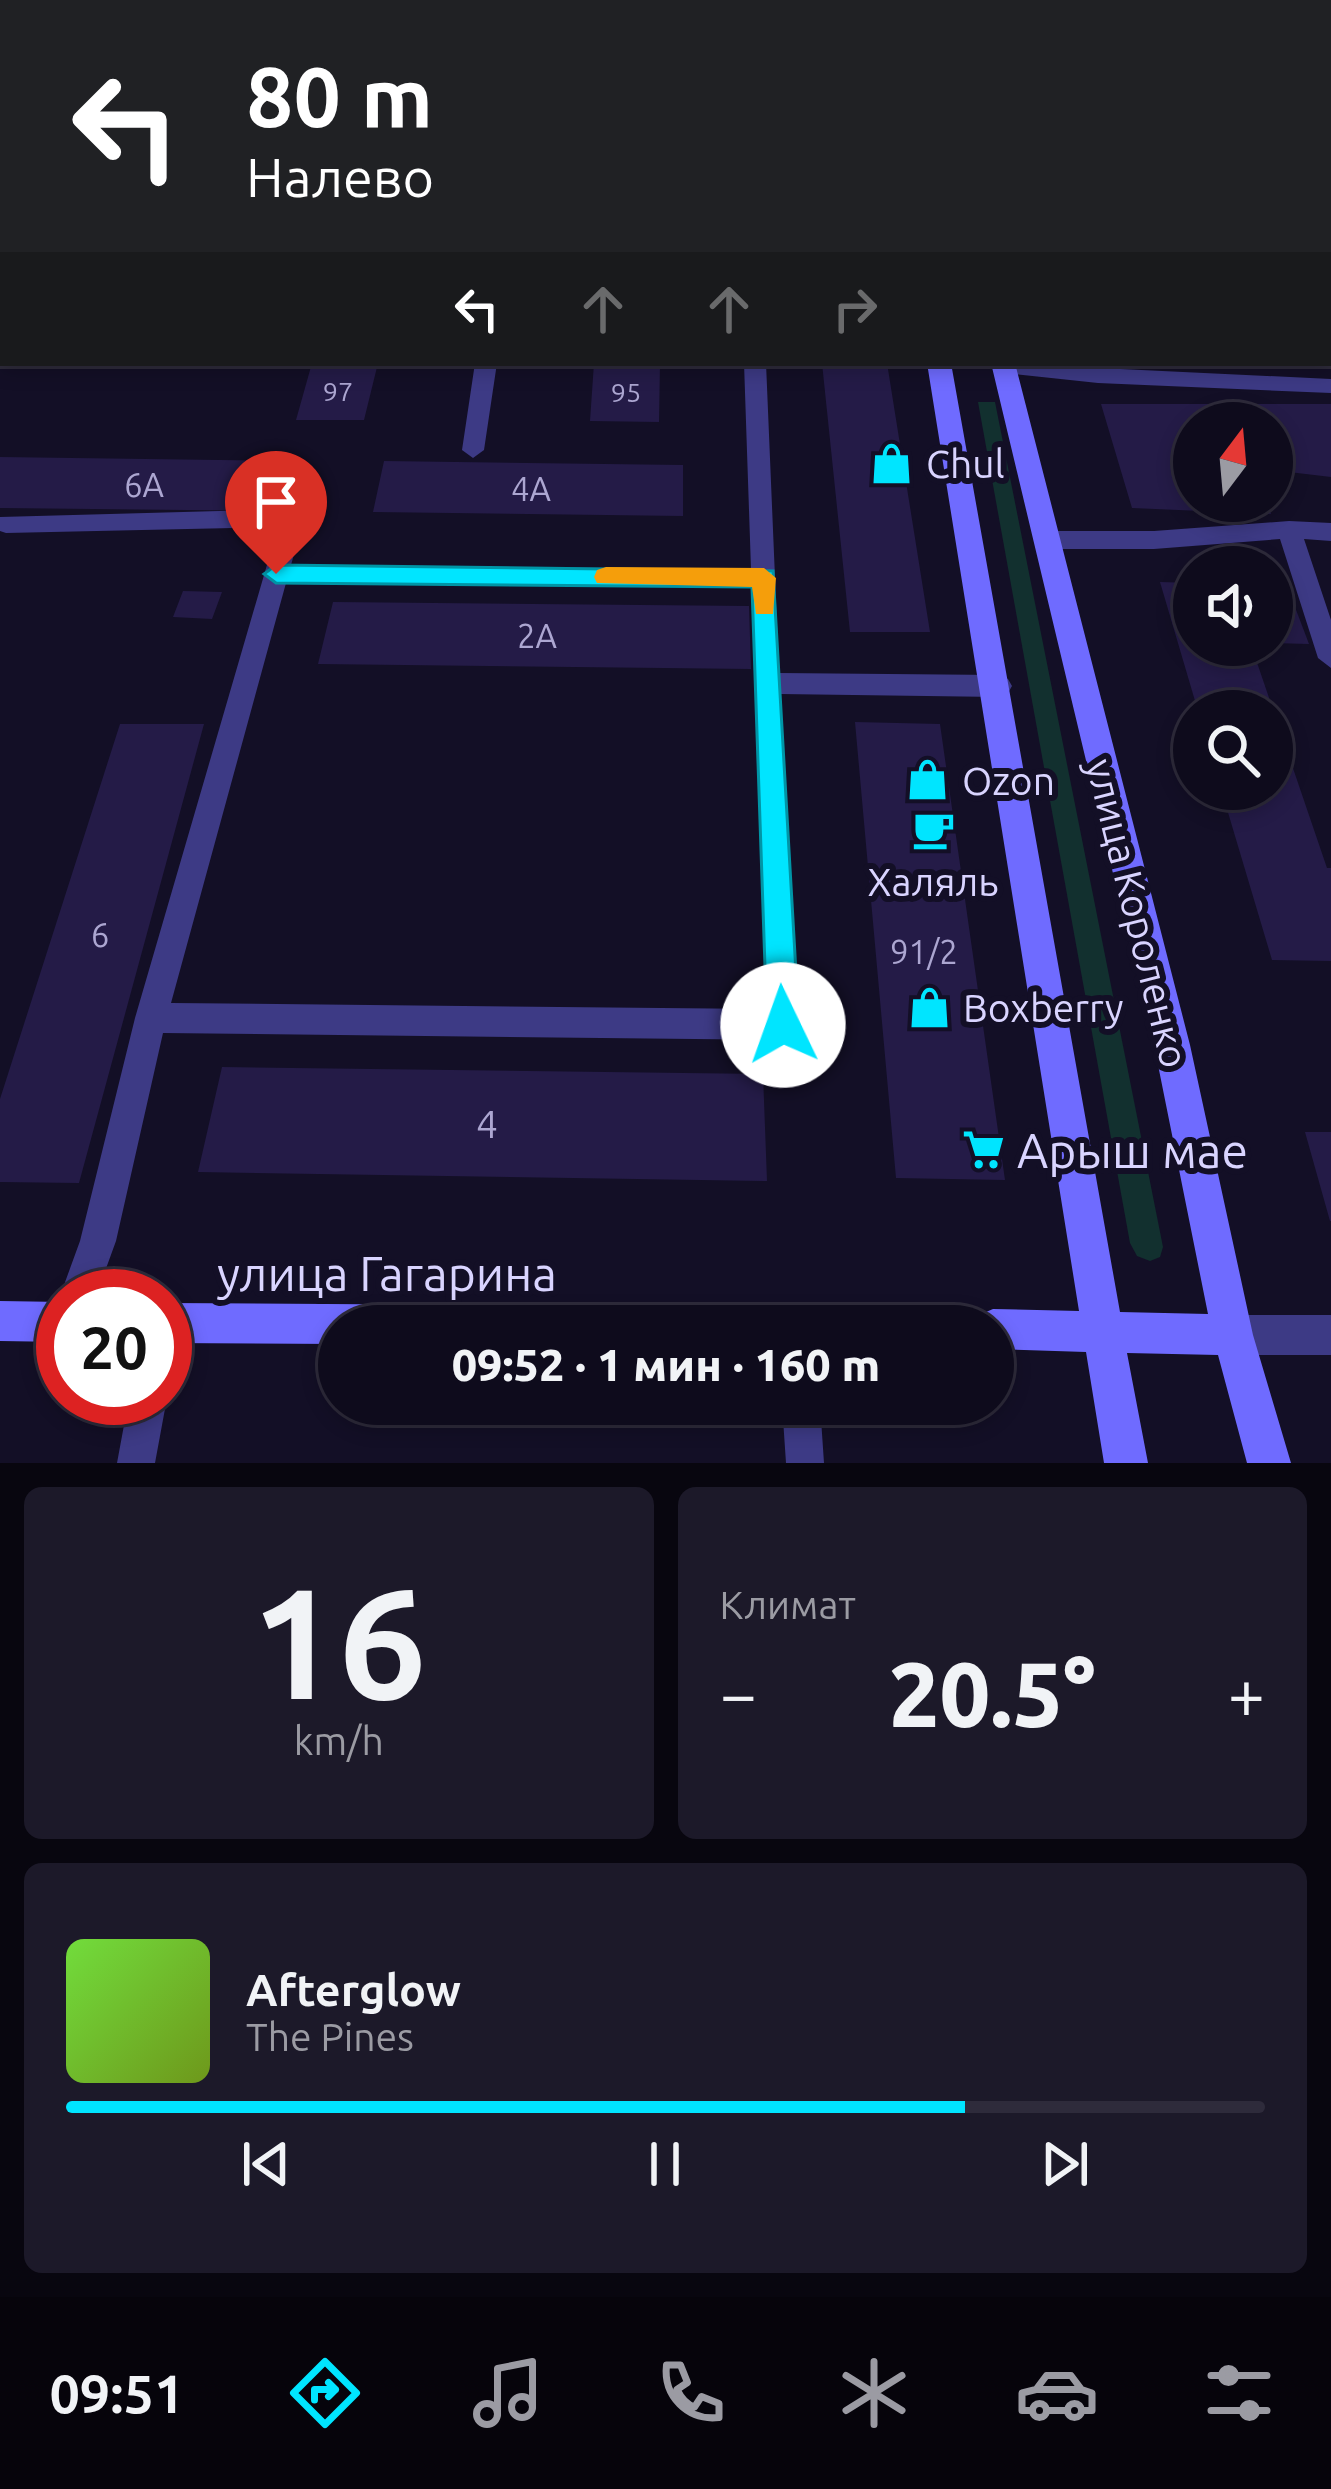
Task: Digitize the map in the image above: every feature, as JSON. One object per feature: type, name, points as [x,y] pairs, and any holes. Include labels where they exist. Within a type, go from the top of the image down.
[{"type":"street","points":[[940,366],[1000,686],[1126,1463]]},
{"type":"street","name":"улица Короленко","points":[[998,366],[1046,540],[1172,1045],[1233,1335],[1269,1463]]},
{"type":"street","points":[[0,1322],[36,1322]]},
{"type":"street","name":"улица Гагарина","points":[[192,1323],[318,1324]]},
{"type":"street","points":[[1014,1330],[1331,1335]]},
{"type":"lane","points":[[473,449],[486,366]]},
{"type":"lane","points":[[151,1018],[783,1025],[754,366]]},
{"type":"lane","points":[[1013,366],[1083,375],[1331,386]]},
{"type":"lane","points":[[6,524],[292,518],[151,1018],[88,1269]]},
{"type":"lane","points":[[1046,540],[1154,541],[1288,530],[1331,532]]},
{"type":"lane","points":[[1288,530],[1331,658]]},
{"type":"lane","points":[[276,574],[764,578]]},
{"type":"lane","points":[[766,683],[1000,686]]},
{"type":"lane","points":[[136,1463],[143,1425]]},
{"type":"lane","points":[[802,1425],[805,1463]]},
{"type":"green space","points":[[978,402],[995,402],[1163,1247],[1160,1257],[1150,1261],[1137,1256],[1130,1243]]},
{"type":"building","points":[[311,366],[377,366],[364,420],[296,420]]},
{"type":"building","points":[[594,366],[660,366],[659,422],[590,421]]},
{"type":"building","points":[[822,366],[887,366],[930,632],[850,632]]},
{"type":"building","points":[[1101,404],[1173,404],[1173,510],[1132,508]]},
{"type":"building","points":[[1293,404],[1331,404],[1331,477],[1293,472]]},
{"type":"building","points":[[0,457],[294,461],[280,511],[0,508]]},
{"type":"building","points":[[384,461],[683,465],[683,516],[373,512]]},
{"type":"building","points":[[1160,582],[1173,582],[1173,626]]},
{"type":"building","points":[[183,591],[222,592],[212,619],[173,617]]},
{"type":"building","points":[[333,602],[749,606],[751,669],[318,664]]},
{"type":"building","points":[[1293,602],[1309,644],[1293,644]]},
{"type":"building","points":[[1185,666],[1258,666],[1266,690],[1192,690]]},
{"type":"building","points":[[855,722],[940,724],[1005,1180],[896,1178]]},
{"type":"building","points":[[120,724],[204,724],[79,1183],[0,1182],[0,1099]]},
{"type":"building","points":[[1293,768],[1327,868],[1331,868],[1331,961],[1272,960],[1227,810],[1293,810]]},
{"type":"building","points":[[222,1067],[763,1074],[767,1181],[198,1172]]},
{"type":"building","points":[[1305,1132],[1331,1132],[1331,1221],[1330,1221]]},
{"type":"slow traffic","points":[[606,577],[764,578],[765,607]]},
{"type":"place","name":"Chul","points":[[892,463]]},
{"type":"place","name":"Ozon","points":[[928,780]]},
{"type":"place","name":"Халяль","points":[[933,829]]},
{"type":"place","name":"Boxberry","points":[[929,1007]]},
{"type":"place","name":"Арыш мае","points":[[983,1150]]},
{"type":"route","points":[[276,574],[764,578],[783,1025]]}]
